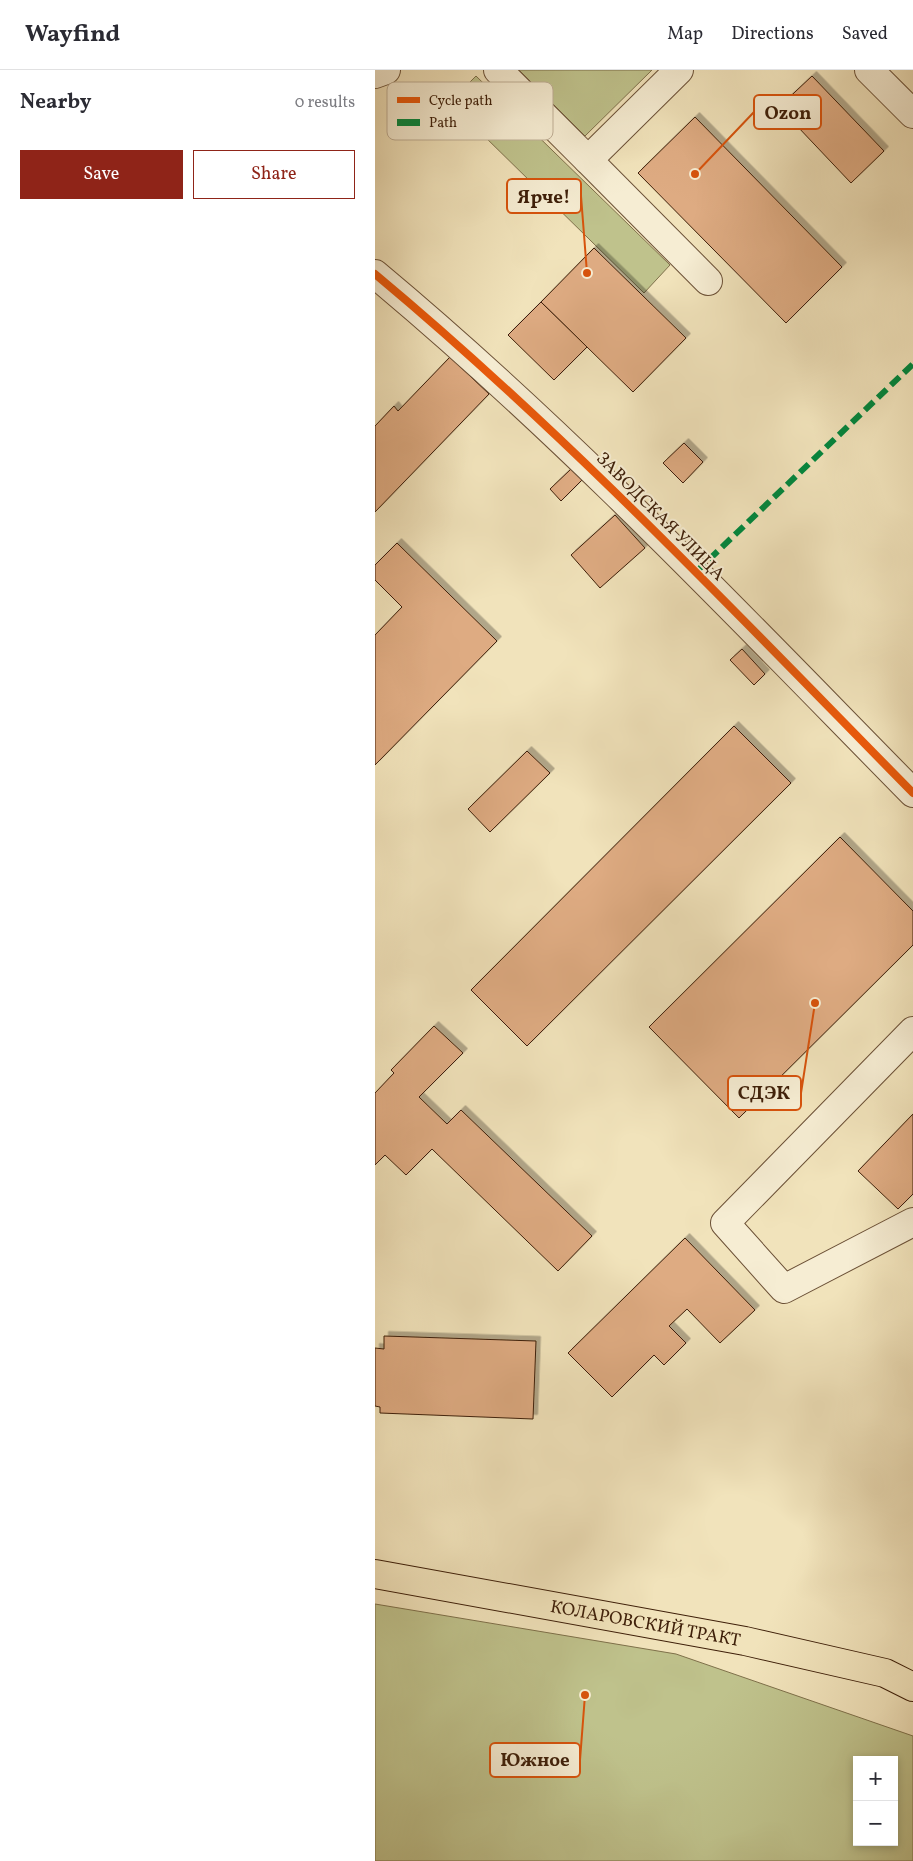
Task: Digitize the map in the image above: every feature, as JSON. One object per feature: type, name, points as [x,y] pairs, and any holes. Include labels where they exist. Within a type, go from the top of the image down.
[{"type":"main road","name":"КОЛАРОВСКИЙ ТРАКТ","points":[[375,1574],[745,1642],[885,1673],[913,1687]]},
{"type":"street","points":[[375,74],[386,70]]},
{"type":"street","points":[[499,70],[511,82]]},
{"type":"street","points":[[588,160],[679,70]]},
{"type":"street","points":[[869,70],[913,114]]},
{"type":"street","points":[[553,125],[708,281]]},
{"type":"street","name":"ЗАВОДСКАЯ УЛИЦА","points":[[375,274],[454,340],[612,487],[913,793]]},
{"type":"street","points":[[913,1031],[725,1223],[784,1289],[913,1222]]},
{"type":"green space","points":[[519,70],[652,70],[585,136],[553,104],[553,82],[531,82]]},
{"type":"green space","points":[[476,76],[482,82],[470,82]]},
{"type":"green space","points":[[488,140],[542,140],[670,265],[644,293]]},
{"type":"green space","points":[[375,1604],[676,1654],[913,1736],[913,1861],[375,1861]]},
{"type":"building","points":[[812,76],[884,151],[851,183],[779,107]]},
{"type":"building","points":[[695,117],[842,267],[786,323],[638,173]]},
{"type":"building","points":[[594,248],[686,338],[633,392],[541,302]]},
{"type":"building","points":[[541,302],[587,347],[554,380],[508,335]]},
{"type":"building","points":[[450,357],[489,394],[375,512],[375,426],[394,406],[398,411]]},
{"type":"building","points":[[684,443],[703,462],[683,483],[663,463]]},
{"type":"building","points":[[571,469],[582,480],[561,501],[550,489]]},
{"type":"building","points":[[615,515],[645,548],[600,588],[571,555]]},
{"type":"building","points":[[397,543],[497,641],[375,765],[375,635],[402,607],[375,580],[375,565]]},
{"type":"building","points":[[742,649],[765,674],[754,685],[730,660]]},
{"type":"building","points":[[734,726],[791,783],[527,1046],[471,990]]},
{"type":"building","points":[[527,751],[550,773],[490,832],[468,809]]},
{"type":"building","points":[[840,837],[913,911],[913,945],[739,1118],[649,1027]]},
{"type":"building","points":[[434,1026],[463,1053],[419,1097],[447,1124],[461,1110],[592,1236],[558,1271],[432,1149],[406,1175],[385,1155],[375,1165],[375,1093],[394,1073],[391,1070]]},
{"type":"building","points":[[913,1114],[913,1194],[898,1209],[858,1171]]},
{"type":"building","points":[[685,1238],[755,1310],[720,1343],[687,1309],[669,1326],[686,1343],[664,1365],[654,1355],[612,1397],[568,1353]]},
{"type":"building","points":[[384,1336],[536,1341],[533,1419],[380,1413],[380,1407],[375,1406],[375,1348],[384,1349]]},
{"type":"marked path","points":[[696,572],[913,364]]},
{"type":"cycle path","points":[[375,274],[446,335],[583,462],[716,593],[913,793]]},
{"type":"place","name":"Ozon","points":[[695,174]]},
{"type":"place","name":"Ярче!","points":[[587,273]]},
{"type":"place","name":"СДЭК","points":[[815,1003]]},
{"type":"place","name":"Южное","points":[[585,1695]]}]
